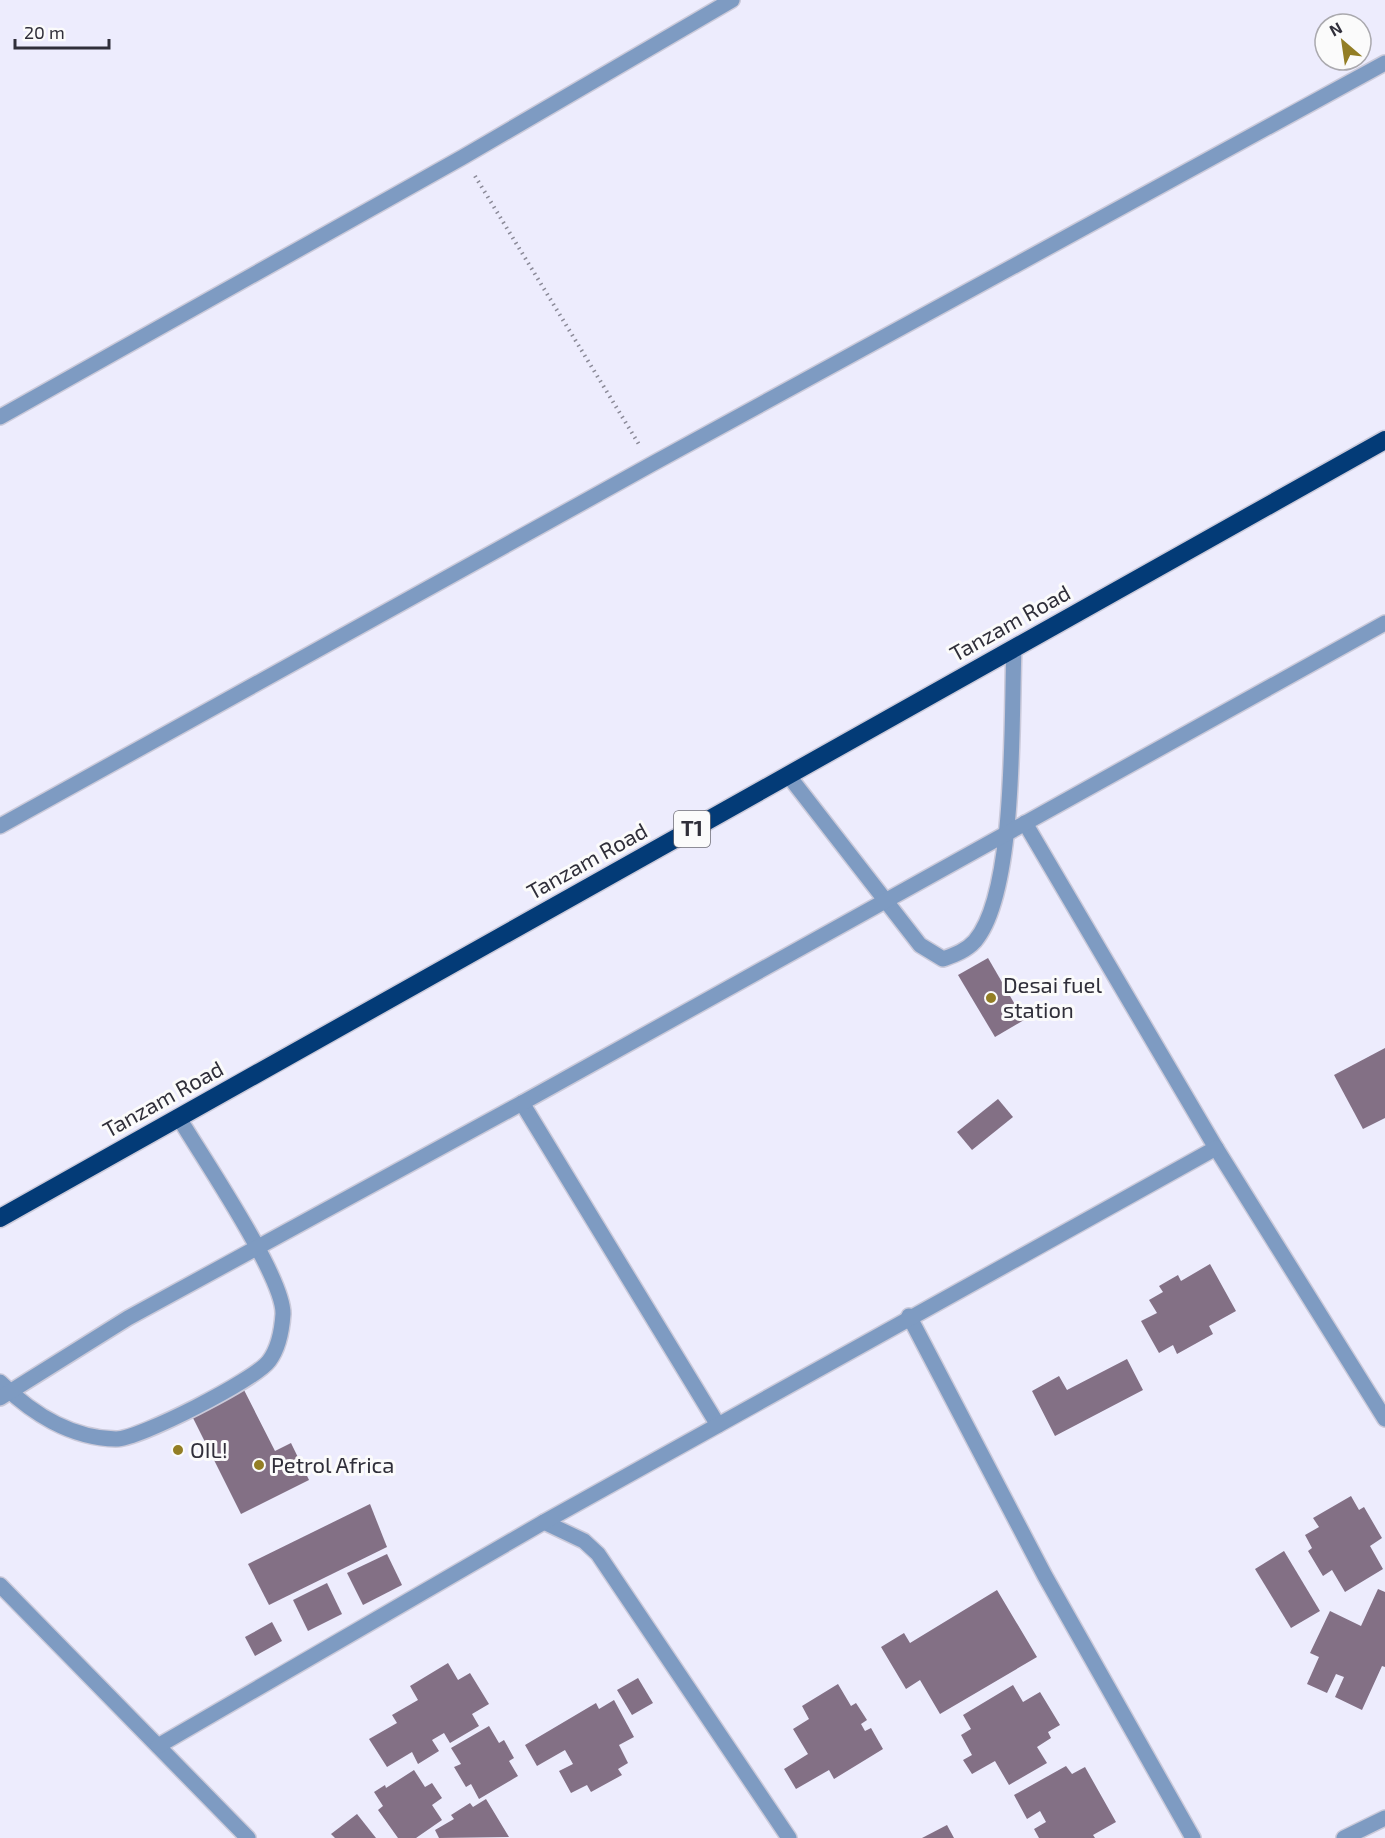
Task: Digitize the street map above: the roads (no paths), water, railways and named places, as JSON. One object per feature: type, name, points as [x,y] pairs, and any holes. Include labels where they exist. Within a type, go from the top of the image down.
[{"type":"highway","name":"Tanzam Road","points":[[0,1218],[1385,440]]},
{"type":"street","points":[[0,417],[463,157],[732,0]]},
{"type":"street","points":[[0,826],[652,464],[1385,63]]},
{"type":"street","points":[[178,1118],[256,1246],[280,1294],[283,1312],[277,1347],[268,1363],[227,1390],[159,1425],[119,1439],[74,1432],[40,1416],[3,1390],[128,1317],[256,1246],[522,1103],[1385,623]]},
{"type":"street","points":[[788,775],[920,945],[943,959],[958,953],[974,943],[994,902],[1007,833],[1014,648]]},
{"type":"street","points":[[1025,823],[1216,1148],[1385,1419]]},
{"type":"street","points":[[522,1103],[718,1425]]},
{"type":"street","points":[[158,1746],[544,1522],[1216,1148]]},
{"type":"street","points":[[909,1317],[1044,1576],[1193,1838]]},
{"type":"street","points":[[544,1522],[584,1541],[598,1554],[789,1838]]},
{"type":"street","points":[[0,1585],[248,1838]]},
{"type":"street","points":[[1344,1838],[1385,1818]]},
{"type":"place","name":"Desai fuel station","points":[[991,998]]},
{"type":"place","name":"OIL!","points":[[178,1450]]},
{"type":"place","name":"Petrol Africa","points":[[259,1465]]}]
